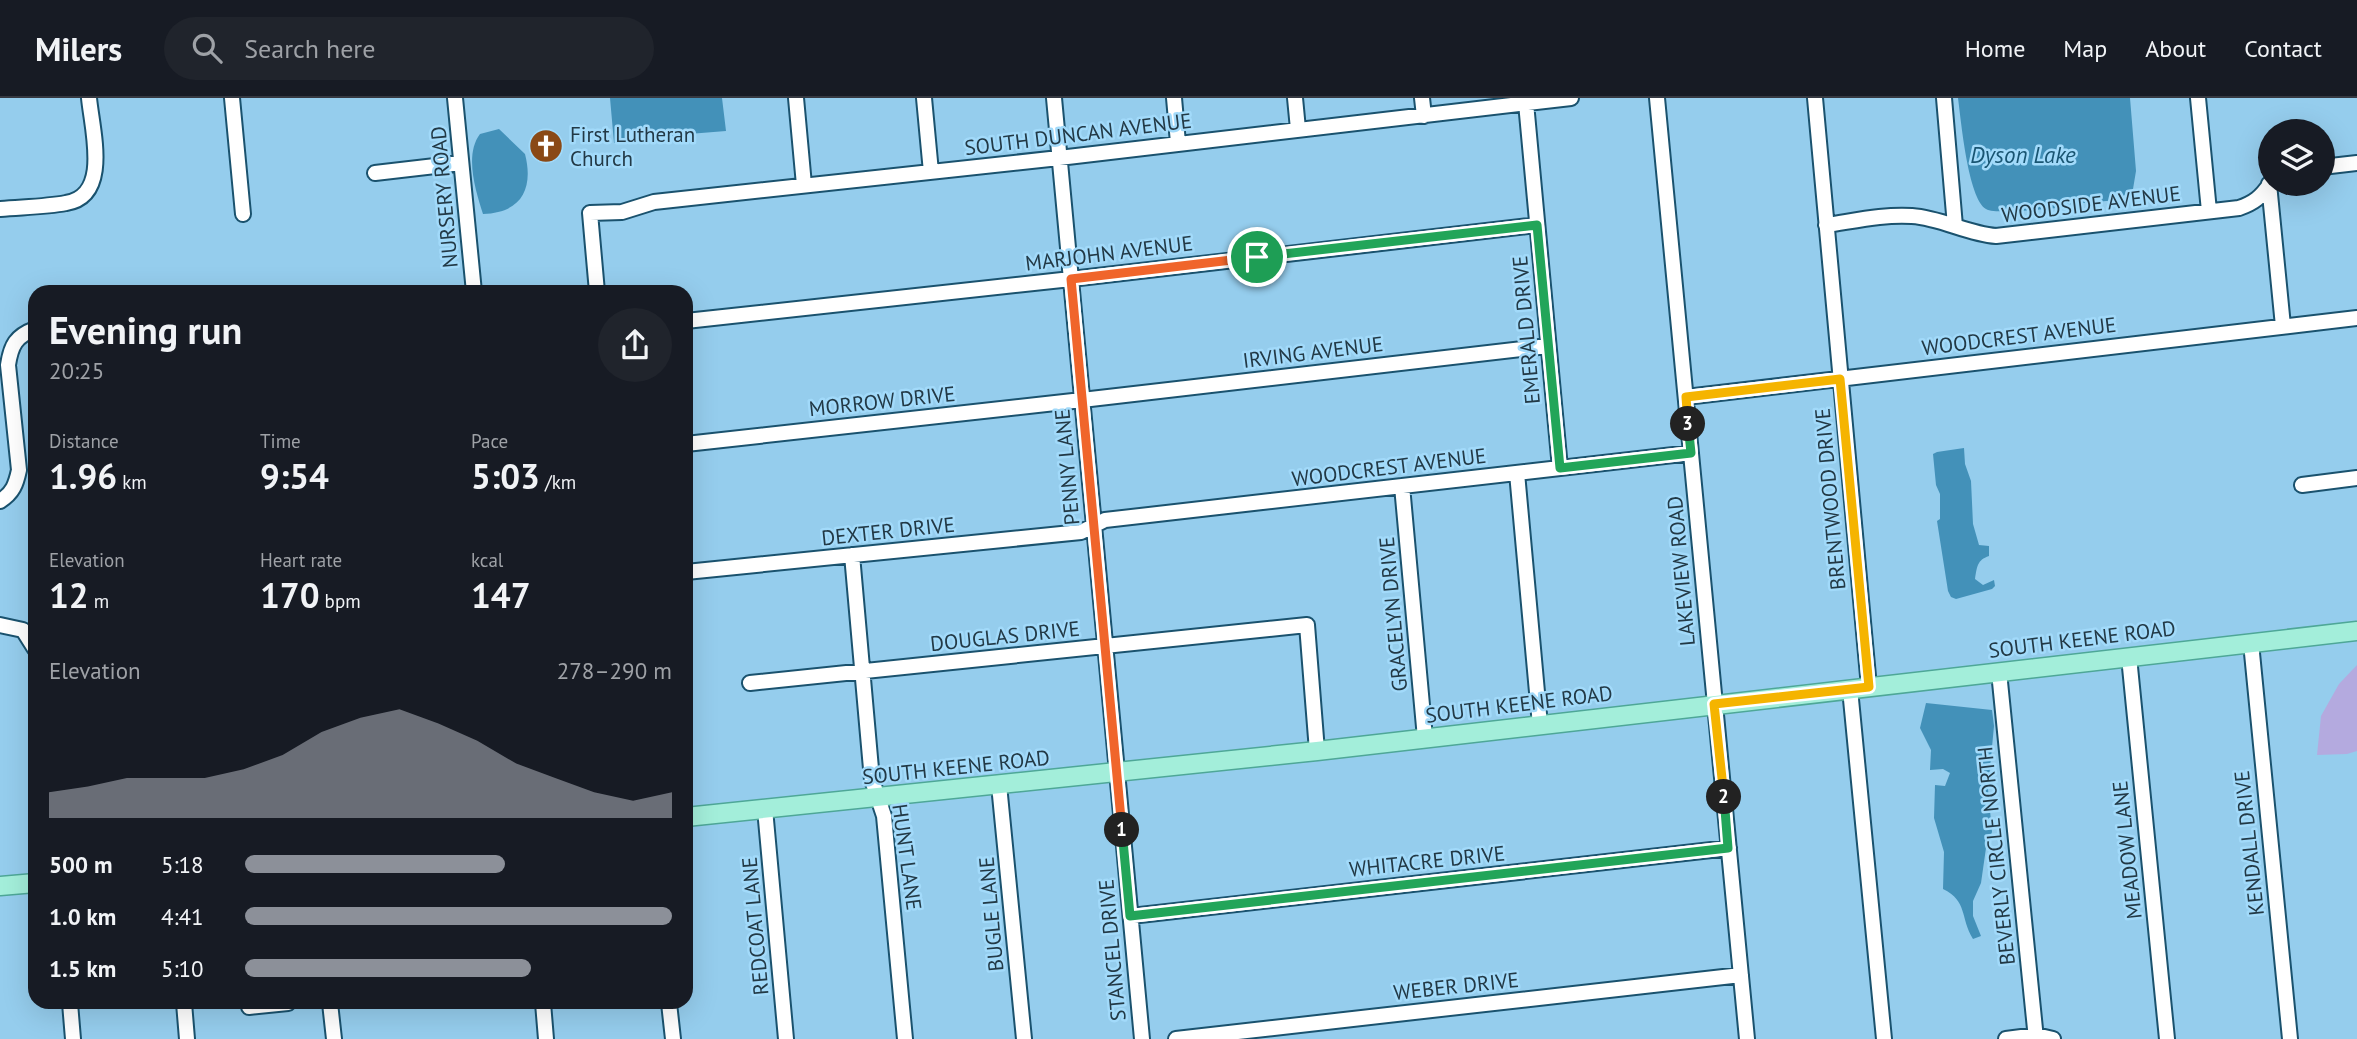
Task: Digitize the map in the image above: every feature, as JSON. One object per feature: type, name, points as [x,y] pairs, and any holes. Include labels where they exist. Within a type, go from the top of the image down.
[{"type":"main road","name":"SOUTH KEENE ROAD","points":[[693,816],[1317,751],[2357,631]]},
{"type":"main road","points":[[0,886],[28,884]]},
{"type":"street","points":[[0,209],[68,203],[89,192],[94,181],[95,166],[89,98]]},
{"type":"street","points":[[232,98],[243,214]]},
{"type":"street","name":"NURSERY ROAD","points":[[456,98],[473,285]]},
{"type":"street","points":[[796,98],[804,185]]},
{"type":"street","points":[[924,98],[931,172]]},
{"type":"street","name":"PENNY LANE","points":[[1054,98],[1117,773]]},
{"type":"street","points":[[1174,98],[1178,143]]},
{"type":"street","points":[[1295,98],[1298,129]]},
{"type":"street","points":[[1422,98],[1424,116]]},
{"type":"street","name":"SOUTH DUNCAN AVENUE","points":[[596,285],[590,213],[621,212],[654,202],[1571,98]]},
{"type":"street","name":"LAKEVIEW ROAD","points":[[1657,98],[1747,1039]]},
{"type":"street","name":"BRENTWOOD DRIVE","points":[[1815,98],[1869,687]]},
{"type":"street","points":[[1944,98],[1955,226]]},
{"type":"street","points":[[2198,98],[2209,211]]},
{"type":"street","name":"EMERALD DRIVE","points":[[1526,103],[1560,468]]},
{"type":"street","points":[[375,173],[461,163]]},
{"type":"street","points":[[2335,166],[2357,163]]},
{"type":"street","name":"WOODSIDE AVENUE","points":[[1826,225],[1913,216],[1979,235],[1996,236],[2239,208],[2251,204],[2261,196]]},
{"type":"street","points":[[2271,196],[2283,326]]},
{"type":"street","name":"MARJOHN AVENUE","points":[[693,320],[1537,225]]},
{"type":"street","name":"WOODCREST AVENUE","points":[[1686,397],[2357,318]]},
{"type":"street","points":[[5,498],[16,484],[19,470],[8,365],[15,340],[28,333]]},
{"type":"street","name":"IRVING AVENUE","points":[[1082,400],[1548,346]]},
{"type":"street","name":"MORROW DRIVE","points":[[693,443],[1082,400]]},
{"type":"street","name":"WOODCREST AVENUE","points":[[1093,526],[1105,520],[1691,453]]},
{"type":"street","points":[[1517,473],[1540,725]]},
{"type":"street","points":[[2302,485],[2357,478]]},
{"type":"street","name":"GRACELYN DRIVE","points":[[1402,486],[1425,738]]},
{"type":"street","name":"DEXTER DRIVE","points":[[693,571],[1081,532],[1093,526]]},
{"type":"street","name":"HUNT LANE","points":[[852,555],[872,780],[884,817],[905,1039]]},
{"type":"street","points":[[0,625],[23,630],[28,638]]},
{"type":"street","name":"DOUGLAS DRIVE","points":[[750,683],[1307,625],[1317,751]]},
{"type":"street","name":"KENDALL DRIVE","points":[[2251,643],[2290,1039]]},
{"type":"street","name":"MEADOW LANE","points":[[2129,657],[2167,1039]]},
{"type":"street","name":"BEVERLY CIRCLE NORTH","points":[[1999,672],[2036,1037]]},
{"type":"street","points":[[1850,689],[1884,1039]]},
{"type":"street","name":"STANCEL DRIVE","points":[[1117,773],[1142,1039]]},
{"type":"street","name":"BUGLE LANE","points":[[999,785],[1024,1039]]},
{"type":"street","name":"REDCOAT LANE","points":[[765,809],[786,1039]]},
{"type":"street","name":"WHITACRE DRIVE","points":[[1130,916],[1728,848]]},
{"type":"street","name":"WEBER DRIVE","points":[[1176,1039],[1741,975]]},
{"type":"street","points":[[70,1009],[73,1039]]},
{"type":"street","points":[[184,1009],[187,1039]]},
{"type":"street","points":[[331,1009],[334,1039]]},
{"type":"street","points":[[544,1009],[546,1039]]},
{"type":"street","points":[[670,1009],[673,1039]]},
{"type":"street","points":[[2007,1039],[2053,1039]]},
{"type":"shaded area","points":[[2357,665],[2357,751],[2317,755],[2321,716],[2339,684]]},
{"type":"water","points":[[610,98],[722,98],[726,131],[639,138],[614,143]]},
{"type":"water","name":"Dyson Lake","points":[[1958,98],[2130,98],[2136,171],[2133,189],[2118,200],[2020,211],[1999,212],[1986,209],[1974,190],[1970,175]]},
{"type":"water","points":[[499,129],[525,154],[528,178],[522,197],[515,204],[496,213],[483,214],[473,174],[473,152],[480,134]]},
{"type":"water","points":[[1964,448],[1965,464],[1971,481],[1973,524],[1979,545],[1989,546],[1989,556],[1980,562],[1975,579],[1983,585],[1994,580],[1995,586],[1956,599],[1951,597],[1948,591],[1937,521],[1940,519],[1940,494],[1936,485],[1933,454]]},
{"type":"water","points":[[1926,703],[1992,710],[1994,726],[1988,789],[1992,832],[1986,848],[1981,883],[1973,901],[1973,916],[1981,936],[1973,939],[1960,905],[1943,889],[1944,852],[1934,818],[1935,785],[1945,786],[1950,773],[1943,769],[1930,770],[1931,750],[1920,728]]},
{"type":"place","name":"First Lutheran Church","points":[[546,146]]},
{"type":"route","points":[[1537,225],[1560,468],[1691,453],[1686,397],[1840,379],[1869,687],[1714,704],[1728,848],[1130,916],[1071,279],[1257,257],[1537,225]]}]
